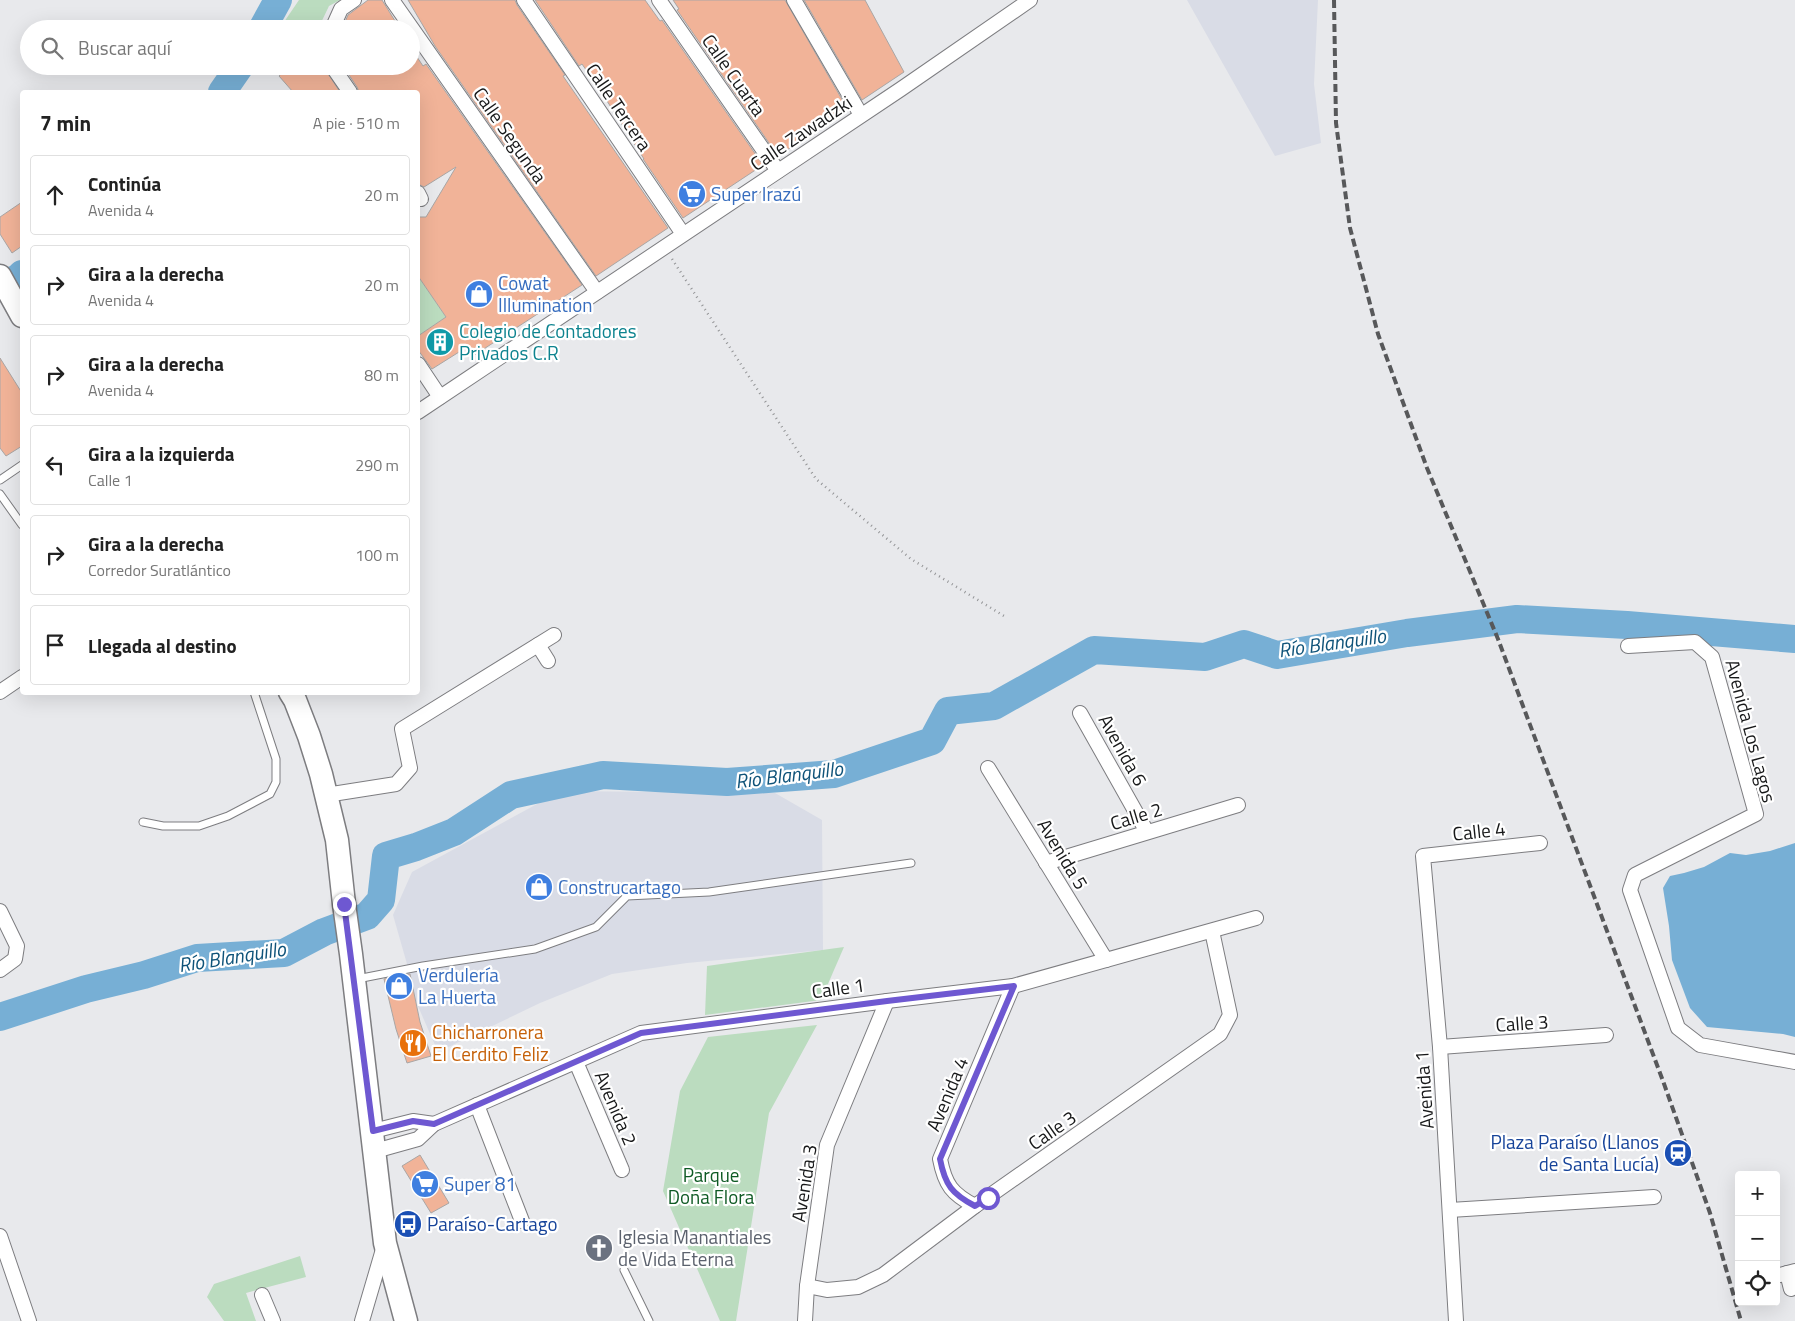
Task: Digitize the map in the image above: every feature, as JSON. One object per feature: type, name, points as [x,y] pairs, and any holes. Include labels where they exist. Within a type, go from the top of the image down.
[{"type":"main road","points":[[0,276],[20,312]]},
{"type":"main road","points":[[292,695],[309,736],[337,840],[385,1243],[406,1321]]},
{"type":"street","points":[[336,20],[341,9],[354,0]]},
{"type":"street","name":"Calle Segunda","points":[[392,0],[406,20]]},
{"type":"street","name":"Calle Tercera","points":[[524,0],[683,234]]},
{"type":"street","name":"Calle Cuarta","points":[[658,0],[778,171]]},
{"type":"street","points":[[794,0],[861,115]]},
{"type":"street","name":"Calle Zawadzki","points":[[420,411],[1030,0]]},
{"type":"street","name":"Calle Segunda","points":[[420,40],[597,292]]},
{"type":"street","points":[[338,75],[349,90]]},
{"type":"street","points":[[420,367],[440,398]]},
{"type":"street","points":[[326,795],[396,784],[410,768],[402,729],[554,635]]},
{"type":"street","name":"Avenida Los Lagos","points":[[1628,646],[1695,642],[1712,657],[1756,814],[1635,875],[1630,890],[1678,1028],[1700,1045],[1795,1062]]},
{"type":"street","points":[[538,645],[548,661]]},
{"type":"street","points":[[0,692],[20,678]]},
{"type":"street","name":"Avenida 6","points":[[1080,713],[1147,832]]},
{"type":"street","name":"Avenida 5","points":[[988,768],[1106,960]]},
{"type":"street","name":"Calle 2","points":[[1046,863],[1238,805]]},
{"type":"street","name":"Calle 4","points":[[1423,856],[1540,843]]},
{"type":"street","name":"Avenida 1","points":[[1423,856],[1440,1047],[1456,1321]]},
{"type":"street","points":[[0,911],[17,946],[15,959],[0,970]]},
{"type":"street","name":"Calle 1","points":[[374,1141],[418,1139],[434,1124],[641,1033],[1014,986],[1256,918]]},
{"type":"street","name":"Calle 3","points":[[807,1286],[827,1290],[858,1287],[883,1275],[975,1206],[1220,1034],[1230,1015],[1212,931]]},
{"type":"street","name":"Avenida 4","points":[[975,1206],[958,1197],[943,1177],[940,1159],[1014,986]]},
{"type":"street","name":"Avenida 3","points":[[805,1321],[807,1286],[827,1145],[887,1001]]},
{"type":"street","name":"Calle 3","points":[[1440,1047],[1606,1036]]},
{"type":"street","name":"Avenida 2","points":[[576,1062],[622,1170]]},
{"type":"street","points":[[477,1105],[522,1221]]},
{"type":"street","name":"Calle 1","points":[[374,1141],[413,1121],[434,1124]]},
{"type":"street","points":[[1450,1210],[1654,1197]]},
{"type":"street","points":[[0,1236],[29,1321]]},
{"type":"street","points":[[362,1321],[385,1243]]},
{"type":"street","points":[[1786,1273],[1791,1289]]},
{"type":"street","points":[[262,1295],[273,1321]]},
{"type":"lane","points":[[0,480],[20,466]]},
{"type":"lane","points":[[0,494],[20,522]]},
{"type":"lane","points":[[143,822],[163,826],[199,826],[228,816],[270,794],[276,782],[276,758],[255,695]]},
{"type":"lane","points":[[354,980],[423,966],[535,949],[596,927],[627,896],[709,892],[910,862]]},
{"type":"lane","points":[[624,1270],[649,1321]]},
{"type":"path","points":[[664,247],[816,479],[911,559],[1004,616]]},
{"type":"shaded area","points":[[1187,0],[1318,0],[1314,84],[1321,143],[1275,156]]},
{"type":"shaded area","points":[[561,791],[775,793],[822,820],[823,950],[687,963],[612,974],[540,1003],[438,1052],[414,997],[409,971],[393,915],[412,872]]},
{"type":"green space","points":[[299,0],[340,0],[329,6],[322,20],[285,20]]},
{"type":"green space","points":[[420,279],[446,317],[420,335]]},
{"type":"green space","points":[[844,947],[821,1000],[705,1015],[707,966]]},
{"type":"green space","name":"Parque Doña Flora","points":[[817,1025],[769,1113],[736,1321],[720,1321],[663,1191],[680,1091],[708,1037]]},
{"type":"green space","points":[[300,1256],[306,1277],[246,1293],[256,1321],[224,1321],[207,1297],[214,1284]]},
{"type":"water","points":[[1795,843],[1795,1037],[1783,1034],[1707,1027],[1690,1008],[1672,960],[1663,888],[1670,876],[1704,867],[1730,853],[1746,855],[1770,851]]},
{"type":"building","points":[[368,0],[382,0],[394,20],[346,20],[348,15]]},
{"type":"building","points":[[408,0],[515,0],[565,75],[563,76],[668,228],[596,276],[435,46]]},
{"type":"building","points":[[535,0],[645,0],[660,21],[662,20],[763,165],[683,218],[600,90],[582,64],[579,66]]},
{"type":"building","points":[[673,0],[785,0],[848,110],[778,156],[677,10],[679,9]]},
{"type":"building","points":[[804,0],[865,0],[904,72],[862,100]]},
{"type":"building","points":[[420,62],[423,66],[426,64],[582,285],[473,356],[467,347],[432,369],[420,353],[420,335],[446,317],[420,279],[420,217],[426,217],[456,167],[424,187],[420,185],[420,90],[358,90],[349,75],[420,75]]},
{"type":"building","points":[[329,75],[339,90],[291,90],[279,76]]},
{"type":"building","points":[[20,203],[20,247],[12,253],[0,234],[0,217]]},
{"type":"building","points":[[0,358],[20,390],[20,447],[6,456],[0,448]]},
{"type":"building","points":[[410,974],[420,1022],[431,1056],[407,1063],[396,1029],[384,979]]},
{"type":"building","name":"Super 81","points":[[420,1155],[449,1203],[431,1213],[402,1166]]},
{"type":"waterway","points":[[267,20],[278,0]]},
{"type":"waterway","points":[[223,90],[234,75]]},
{"type":"waterway","points":[[0,285],[20,276]]},
{"type":"waterway","name":"Río Blanquillo","points":[[0,1017],[86,989],[144,975],[197,958],[284,953],[324,932],[367,916],[381,900],[386,856],[454,832],[511,795],[603,775],[727,782],[834,774],[932,741],[948,711],[994,706],[1094,650],[1205,657],[1244,644],[1277,655],[1407,633],[1517,619],[1627,625],[1795,639]]},
{"type":"railway","points":[[1334,0],[1336,123],[1350,228],[1378,334],[1427,468],[1498,639],[1663,1081],[1710,1213],[1741,1321]]},
{"type":"place","name":"Super Irazú","points":[[692,194]]},
{"type":"place","name":"Cowat Illumination","points":[[479,294]]},
{"type":"place","name":"Colegio de Contadores Privados C.R","points":[[440,342]]},
{"type":"place","name":"Construcartago","points":[[539,887]]},
{"type":"place","name":"Verdulería La Huerta","points":[[399,986]]},
{"type":"place","name":"Chicharronera El Cerdito Feliz","points":[[413,1043]]},
{"type":"place","name":"Plaza Paraíso (Llanos de Santa Lucía)","points":[[1678,1153]]},
{"type":"place","name":"Super 81","points":[[425,1184]]},
{"type":"place","name":"Paraíso-Cartago","points":[[408,1224]]},
{"type":"place","name":"Iglesia Manantiales de Vida Eterna","points":[[599,1248]]},
{"type":"route","points":[[344,904],[373,1131],[413,1121],[434,1124],[641,1033],[1014,986],[940,1159],[943,1177],[958,1197],[975,1206],[988,1198]]}]
